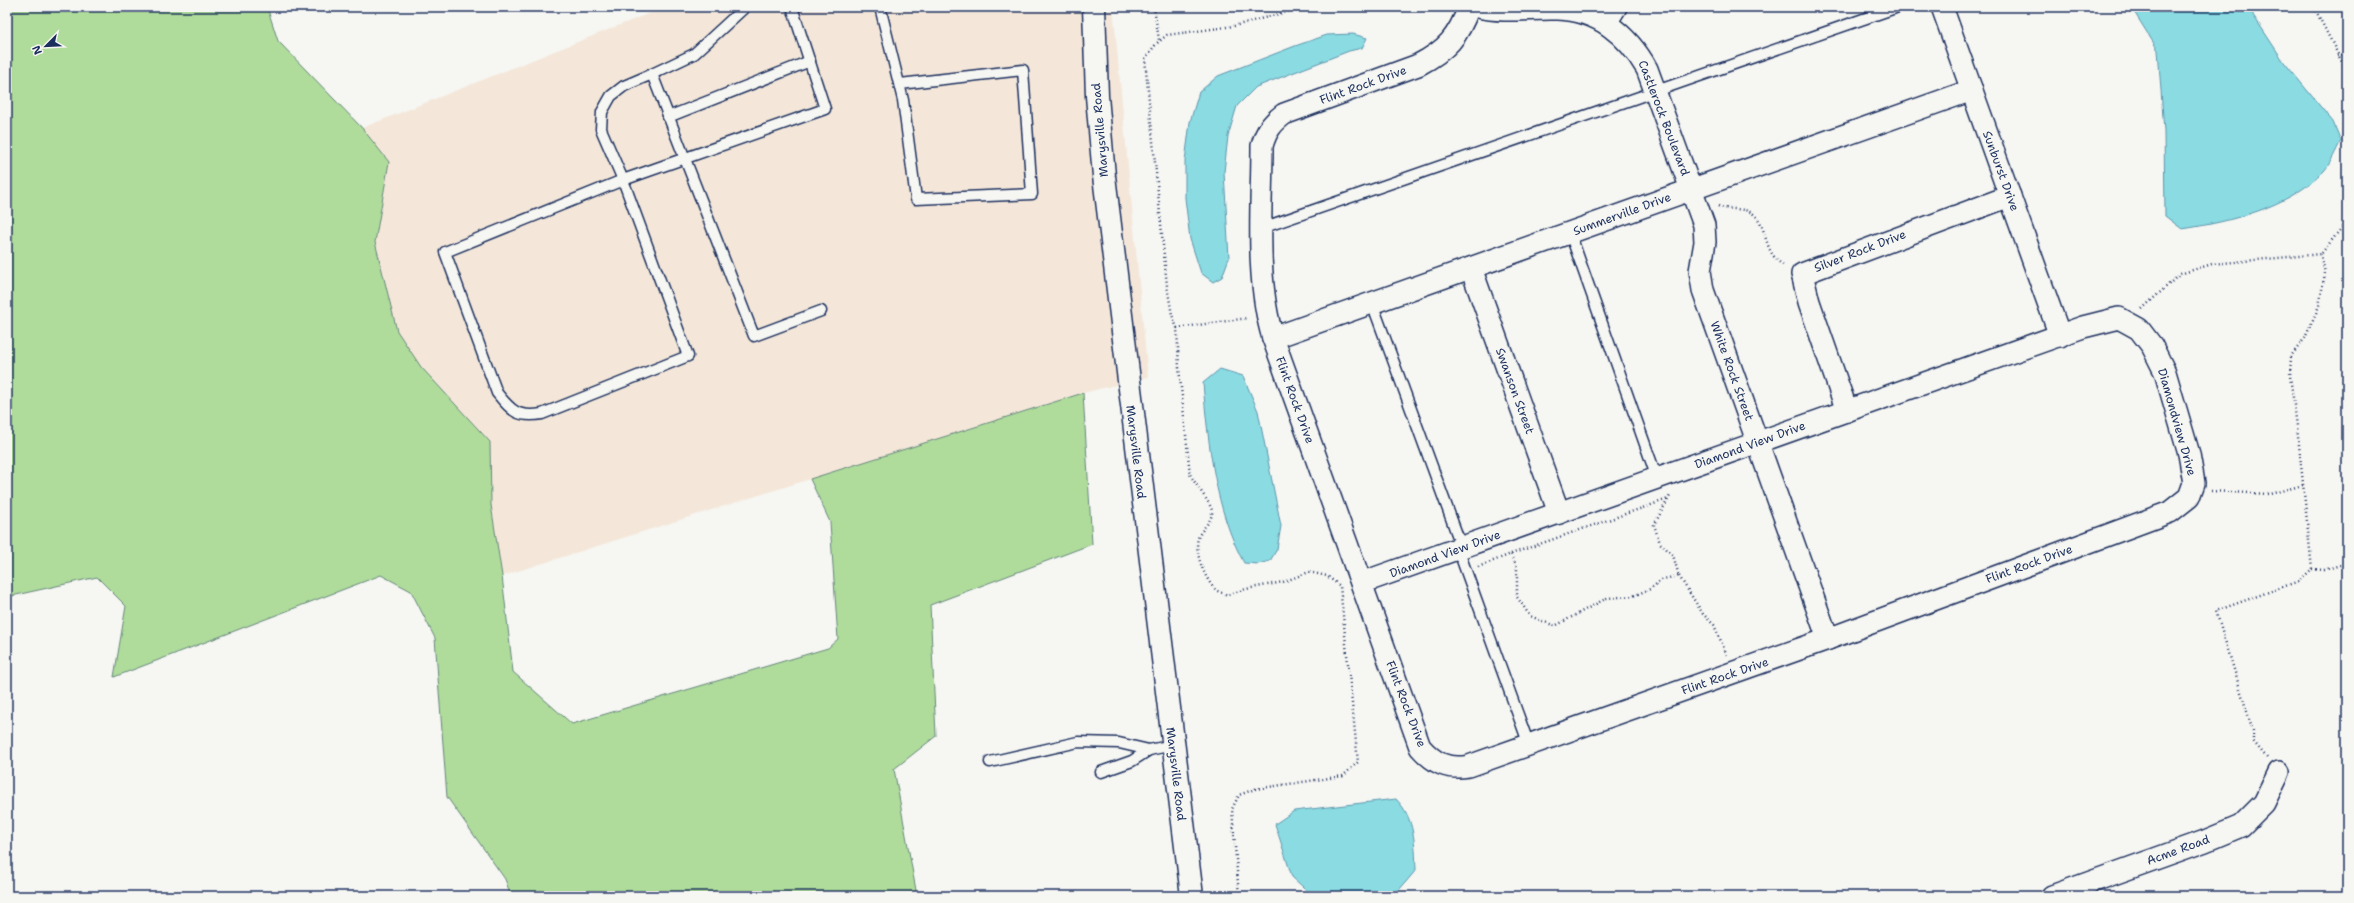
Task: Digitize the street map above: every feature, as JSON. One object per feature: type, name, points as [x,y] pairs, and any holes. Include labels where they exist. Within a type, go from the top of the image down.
[{"type":"highway","name":"Marysville Road","points":[[1094,7],[1097,96],[1105,184],[1192,896]]},
{"type":"street","name":"Flint Rock Drive","points":[[1469,7],[1461,27],[1450,44],[1436,56],[1418,65],[1284,114],[1274,121],[1266,133],[1262,146],[1262,290],[1266,316],[1420,747],[1429,758],[1442,765],[1456,768],[1469,766],[1828,639],[2170,512],[2191,493]]},
{"type":"street","name":"Castlerock Boulevard","points":[[1478,7],[1493,10],[1517,11],[1558,9],[1611,15],[1623,36],[1638,52],[1648,69],[1691,190]]},
{"type":"street","name":"Sunburst Drive","points":[[1942,7],[2060,336]]},
{"type":"street","name":"Summerville Drive","points":[[1273,338],[1972,90]]},
{"type":"street","name":"White Rock Street","points":[[1691,190],[1704,226],[1705,242],[1700,271],[1703,290],[1828,639]]},
{"type":"street","name":"Silver Rock Drive","points":[[1847,411],[1809,302],[1802,274],[2010,196]]},
{"type":"street","name":"Swanson Street","points":[[1471,268],[1559,513]]},
{"type":"street","name":"Diamond View Drive","points":[[1361,583],[1559,513],[1665,483],[1757,443],[2060,336],[2083,326],[2119,318],[2134,326]]},
{"type":"street","name":"Diamondview Drive","points":[[2134,326],[2152,346],[2165,372],[2189,454],[2194,483],[2191,493]]},
{"type":"street","name":"Acme Road","points":[[2052,896],[2204,842],[2241,826],[2264,803],[2279,772]]},
{"type":"lane","points":[[744,7],[694,54],[624,86],[611,96],[602,112],[600,129],[623,180],[688,356],[542,414],[528,416],[520,414],[508,407],[497,393],[445,252],[623,180],[825,109],[792,7]]},
{"type":"lane","points":[[880,7],[900,84],[916,199],[1032,194],[1023,70],[900,84]]},
{"type":"lane","points":[[1262,228],[1655,90],[1675,86],[1898,7]]},
{"type":"lane","points":[[668,116],[810,61]]},
{"type":"lane","points":[[652,74],[754,336],[821,311]]},
{"type":"lane","points":[[1570,233],[1665,483]]},
{"type":"lane","points":[[1372,303],[1529,745]]},
{"type":"lane","points":[[990,762],[1078,742],[1118,743],[1149,750]]},
{"type":"lane","points":[[1102,772],[1132,761],[1149,750],[1173,745]]},
{"type":"path","points":[[1154,7],[1159,40]]},
{"type":"path","points":[[1239,896],[1232,809],[1239,795],[1255,789],[1343,776],[1358,762],[1344,620],[1340,586],[1327,576],[1309,572],[1284,582],[1246,589],[1228,595],[1216,590],[1206,575],[1198,552],[1198,539],[1211,518],[1212,511],[1190,474],[1179,368],[1177,328],[1172,315],[1167,286],[1145,58],[1159,40],[1166,35],[1234,26],[1305,7]]},
{"type":"path","points":[[2314,7],[2337,56],[2347,72]]},
{"type":"path","points":[[2337,56],[2347,52]]},
{"type":"path","points":[[1715,204],[1728,210],[1751,213],[1758,220],[1768,250],[1774,258],[1802,274]]},
{"type":"path","points":[[2134,326],[2180,274],[2212,264],[2321,254],[2347,221]]},
{"type":"path","points":[[2312,569],[2290,376],[2291,356],[2305,338],[2319,306],[2324,273],[2321,254]]},
{"type":"path","points":[[1177,328],[1266,316]]},
{"type":"path","points":[[1665,483],[1668,499],[1654,525],[1660,544],[1673,555],[1678,576],[1703,614],[1714,625],[1734,673]]},
{"type":"path","points":[[2191,493],[2270,494],[2303,484]]},
{"type":"path","points":[[1467,572],[1511,554],[1668,499]]},
{"type":"path","points":[[1511,554],[1517,567],[1517,597],[1530,616],[1555,626],[1607,598],[1633,596],[1650,589],[1663,579],[1678,576]]},
{"type":"path","points":[[2279,772],[2253,741],[2253,731],[2216,611],[2299,581],[2312,569],[2324,570],[2347,564]]},
{"type":"shaded area","points":[[665,7],[1113,7],[1148,377],[1083,393],[502,576],[491,505],[490,442],[421,367],[397,331],[375,242],[389,162],[362,128]]},
{"type":"green space","points":[[7,7],[267,7],[278,41],[362,128],[389,162],[375,242],[397,331],[421,367],[490,442],[491,505],[502,576],[513,672],[572,724],[828,648],[838,639],[830,522],[810,479],[1083,393],[1092,544],[930,605],[936,736],[894,769],[917,896],[511,896],[505,879],[447,797],[435,638],[411,591],[381,575],[114,677],[126,606],[97,577],[7,597]]},
{"type":"water","points":[[2131,7],[2252,7],[2253,15],[2284,62],[2333,122],[2341,141],[2327,168],[2310,184],[2294,194],[2258,211],[2239,217],[2182,229],[2165,216],[2164,131],[2158,50]]},
{"type":"water","points":[[1353,34],[1367,38],[1362,48],[1349,51],[1256,87],[1237,106],[1228,136],[1224,172],[1229,258],[1222,277],[1213,282],[1201,273],[1190,239],[1185,198],[1185,161],[1190,122],[1199,92],[1218,76],[1295,46],[1327,35]]},
{"type":"water","points":[[1220,369],[1243,376],[1258,411],[1281,526],[1277,549],[1270,561],[1258,564],[1244,563],[1234,543],[1226,521],[1214,476],[1207,429],[1203,383]]},
{"type":"water","points":[[1396,799],[1407,815],[1413,832],[1416,870],[1399,890],[1385,896],[1313,896],[1292,877],[1275,824],[1294,811]]}]
